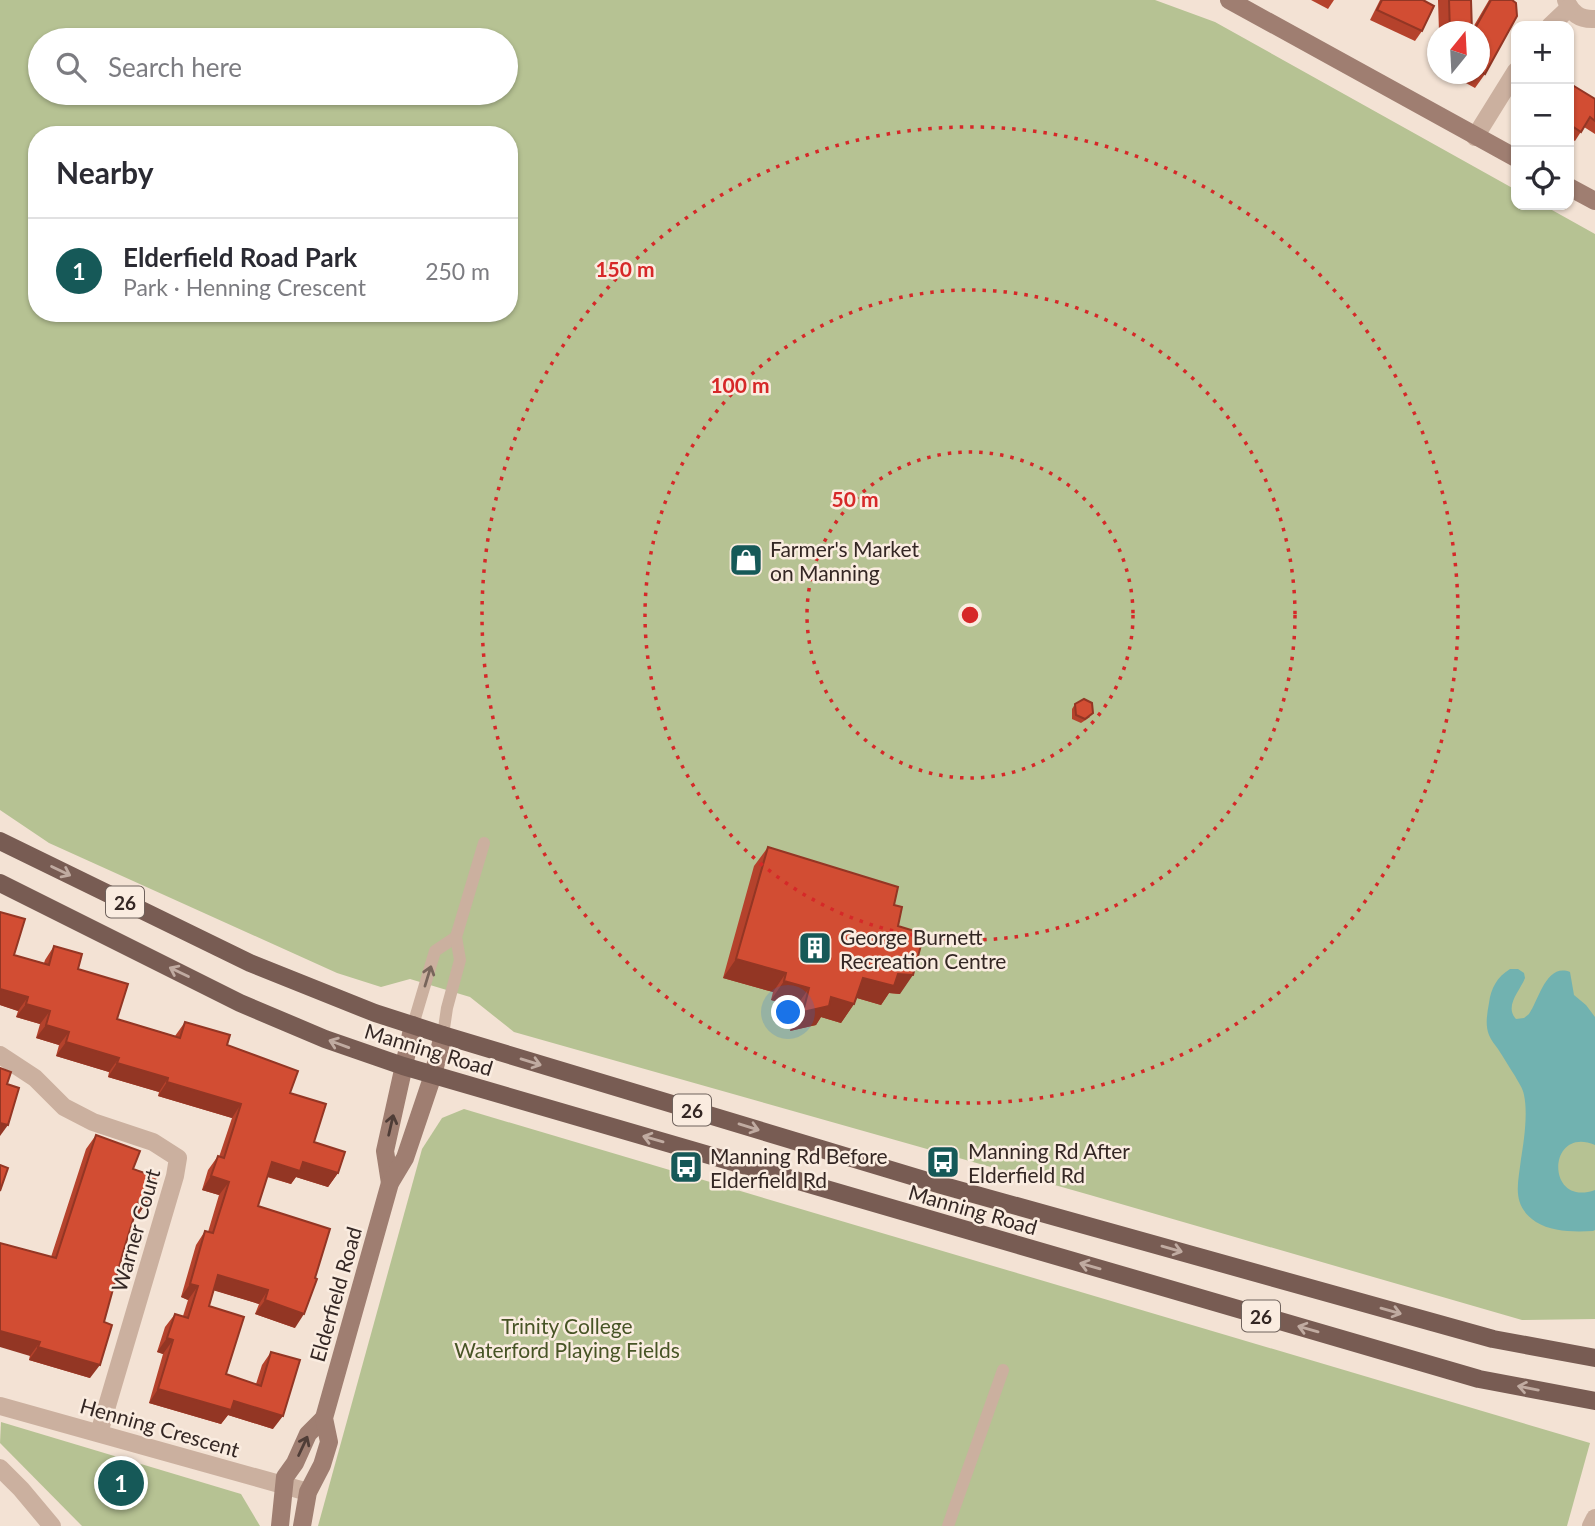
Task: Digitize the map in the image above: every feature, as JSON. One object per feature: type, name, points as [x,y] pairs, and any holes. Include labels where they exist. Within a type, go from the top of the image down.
[{"type":"main road","name":"Manning Road","points":[[0,841],[250,962],[375,1013],[955,1188],[1493,1339],[1595,1358]]},
{"type":"main road","name":"Manning Road","points":[[0,883],[240,1003],[325,1039],[403,1066],[1479,1379],[1595,1401]]},
{"type":"street","points":[[1229,0],[1511,156]]},
{"type":"street","points":[[1554,21],[1567,4],[1573,13],[1584,19],[1595,19]]},
{"type":"street","points":[[1475,137],[1511,79]]},
{"type":"street","points":[[1574,190],[1595,201]]},
{"type":"street","name":"Elderfield Road","points":[[390,1183],[385,1151],[413,1025]]},
{"type":"street","name":"Elderfield Road","points":[[302,1526],[308,1492],[322,1465],[329,1442],[324,1418],[390,1183],[405,1158],[443,1035]]},
{"type":"street","name":"Warner Court","points":[[0,1055],[35,1079],[64,1107],[93,1122],[153,1142],[178,1158],[99,1433]]},
{"type":"street","name":"Henning Crescent","points":[[0,1406],[308,1492]]},
{"type":"street","name":"Elderfield Road","points":[[280,1526],[285,1477],[295,1463],[308,1434],[324,1418]]},
{"type":"street","points":[[0,1468],[52,1526]]},
{"type":"street","points":[[1591,1526],[1595,1518]]},
{"type":"lane","points":[[443,1035],[460,960],[456,937],[484,843]]},
{"type":"lane","points":[[413,1025],[435,951],[456,937]]},
{"type":"lane","points":[[947,1526],[1003,1370]]},
{"type":"green space","points":[[0,0],[1155,0],[1215,22],[1511,187],[1511,210],[1552,210],[1595,234],[1595,1319],[1522,1320],[514,1032],[470,997],[410,979],[381,987],[337,973],[49,843],[0,810]]},
{"type":"green space","name":"Trinity College Waterford Playing Fields","points":[[464,1109],[1590,1443],[1567,1526],[318,1526],[422,1149],[442,1118]]},
{"type":"green space","points":[[1,1422],[241,1494],[260,1526],[82,1526],[0,1443]]},
{"type":"water","points":[[1510,969],[1518,969],[1524,973],[1525,978],[1512,1004],[1516,1019],[1529,1014],[1544,984],[1555,973],[1562,971],[1570,972],[1574,995],[1595,1017],[1595,1145],[1579,1142],[1568,1146],[1561,1155],[1558,1167],[1560,1178],[1567,1188],[1579,1192],[1595,1190],[1593,1231],[1549,1228],[1528,1215],[1519,1201],[1518,1186],[1526,1118],[1524,1095],[1522,1087],[1490,1037],[1487,1023],[1493,988],[1498,979]]},
{"type":"building","points":[[1382,0],[1423,0],[1434,6],[1422,31],[1377,10]]},
{"type":"building","points":[[1449,0],[1471,0],[1472,21],[1450,21]]},
{"type":"building","points":[[1491,0],[1512,0],[1516,3],[1517,16],[1511,21],[1511,27],[1490,65],[1490,21],[1479,21]]},
{"type":"building","points":[[1574,86],[1595,99],[1595,121],[1590,117],[1581,132],[1574,127]]},
{"type":"building","points":[[1084,699],[1092,703],[1093,713],[1085,719],[1076,715],[1075,704]]},
{"type":"building","name":"George Burnett Recreation Centre","points":[[768,847],[898,887],[894,905],[902,907],[898,926],[924,934],[913,975],[898,974],[894,986],[863,978],[854,1004],[831,997],[829,1006],[803,1012],[809,988],[784,981],[786,973],[736,959]]},
{"type":"building","points":[[0,912],[25,919],[14,955],[49,965],[54,946],[82,954],[78,969],[128,984],[117,1019],[180,1038],[185,1022],[230,1035],[227,1045],[298,1071],[290,1093],[326,1104],[314,1142],[345,1152],[338,1173],[303,1162],[300,1171],[272,1162],[258,1206],[330,1229],[315,1278],[317,1279],[304,1314],[265,1300],[268,1290],[218,1275],[209,1306],[244,1317],[226,1374],[261,1386],[271,1352],[300,1360],[283,1416],[234,1401],[231,1410],[158,1389],[173,1340],[167,1338],[175,1314],[188,1318],[198,1286],[190,1284],[205,1231],[213,1233],[229,1182],[211,1176],[218,1156],[224,1158],[241,1104],[167,1082],[168,1078],[117,1063],[119,1058],[66,1042],[69,1032],[46,1025],[50,1011],[26,1004],[28,997],[0,989]]},
{"type":"building","points":[[0,1068],[11,1072],[7,1084],[19,1088],[8,1125],[0,1123]]},
{"type":"building","points":[[96,1135],[140,1151],[133,1169],[156,1177],[146,1203],[139,1201],[124,1249],[104,1322],[112,1325],[100,1365],[38,1347],[40,1342],[0,1331],[0,1243],[56,1258]]},
{"type":"building","points":[[0,1165],[8,1168],[0,1191]]},
{"type":"place","name":"Farmer's Market on Manning","points":[[746,560]]},
{"type":"place","name":"George Burnett Recreation Centre","points":[[815,948]]},
{"type":"place","name":"Manning Rd After Elderfield Rd","points":[[943,1162]]},
{"type":"place","name":"Manning Rd Before Elderfield Rd","points":[[686,1167]]},
{"type":"place","name":"Elderfield Road Park","points":[[121,1483]]}]
